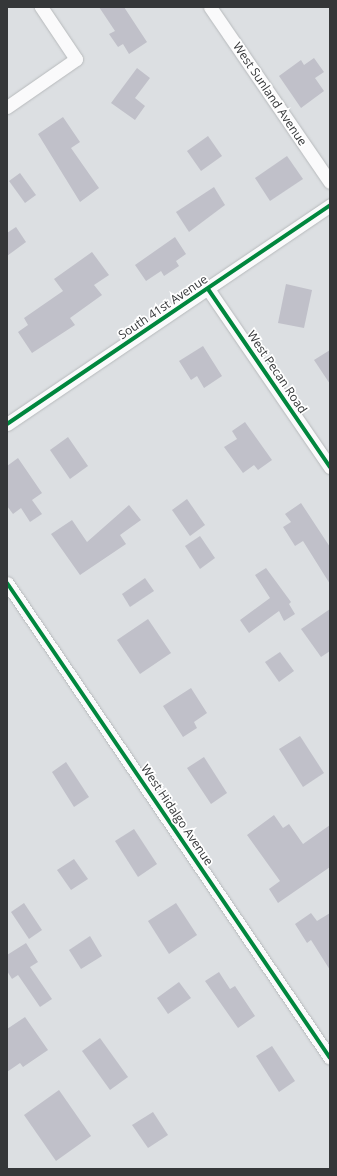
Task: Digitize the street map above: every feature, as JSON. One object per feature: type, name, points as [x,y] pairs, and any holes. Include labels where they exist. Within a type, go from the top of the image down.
[{"type":"street","points":[[7,107],[76,59],[41,7]]},
{"type":"street","name":"West Sunland Avenue","points":[[210,7],[330,182]]},
{"type":"street","name":"South 41st Avenue","points":[[7,424],[330,205]]},
{"type":"street","name":"West Pecan Road","points":[[208,288],[330,467]]},
{"type":"street","name":"West Hidalgo Avenue","points":[[7,583],[330,1058]]},
{"type":"building","points":[[99,7],[124,7],[147,42],[129,54],[123,44],[118,47],[109,34],[115,31]]},
{"type":"building","points":[[314,58],[324,72],[315,78],[324,91],[301,108],[279,76],[301,60],[304,65]]},
{"type":"building","points":[[137,68],[150,78],[135,98],[145,106],[135,120],[111,103]]},
{"type":"building","points":[[63,117],[80,142],[71,148],[99,188],[80,202],[38,134]]},
{"type":"building","points":[[208,136],[222,156],[201,171],[187,151]]},
{"type":"building","points":[[287,156],[303,179],[270,201],[255,178]]},
{"type":"building","points":[[20,173],[36,195],[25,203],[9,181]]},
{"type":"building","points":[[214,187],[225,205],[189,232],[176,212]]},
{"type":"building","points":[[16,227],[26,242],[7,256],[7,233]]},
{"type":"building","points":[[175,237],[186,254],[176,261],[179,266],[164,276],[161,271],[146,281],[135,265]]},
{"type":"building","points":[[92,252],[109,275],[94,285],[102,295],[70,318],[75,325],[32,353],[18,332],[28,325],[24,318],[63,291],[54,279]]},
{"type":"building","points":[[286,284],[312,290],[304,328],[278,323]]},
{"type":"building","points":[[203,346],[222,376],[204,388],[197,376],[191,380],[179,361]]},
{"type":"building","points":[[330,350],[330,384],[314,360]]},
{"type":"building","points":[[245,422],[272,460],[258,470],[254,465],[243,473],[224,447],[237,439],[232,431]]},
{"type":"building","points":[[68,437],[88,466],[70,479],[50,450]]},
{"type":"building","points":[[18,458],[42,493],[32,500],[42,514],[30,522],[21,508],[13,514],[7,506],[7,466]]},
{"type":"building","points":[[187,499],[205,525],[190,536],[172,510]]},
{"type":"building","points":[[301,503],[330,547],[330,584],[303,541],[295,546],[283,527],[291,522],[285,514]]},
{"type":"building","points":[[129,505],[141,520],[120,535],[126,544],[80,575],[51,534],[72,520],[87,542]]},
{"type":"building","points":[[200,536],[215,558],[200,569],[185,546]]},
{"type":"building","points":[[266,568],[291,602],[289,604],[295,614],[284,621],[279,611],[249,633],[240,620],[270,598],[255,575]]},
{"type":"building","points":[[145,578],[154,591],[130,607],[122,594]]},
{"type":"building","points":[[330,609],[330,651],[321,657],[301,629]]},
{"type":"building","points":[[148,619],[171,653],[140,674],[117,640]]},
{"type":"building","points":[[280,652],[294,671],[279,682],[265,662]]},
{"type":"building","points":[[191,688],[207,713],[194,722],[197,728],[183,737],[163,706]]},
{"type":"building","points":[[300,736],[324,773],[303,787],[279,749]]},
{"type":"building","points":[[204,757],[227,793],[211,804],[187,768]]},
{"type":"building","points":[[66,762],[89,797],[74,807],[52,772]]},
{"type":"building","points":[[274,815],[283,828],[289,824],[303,844],[330,825],[330,867],[278,903],[269,889],[280,881],[247,835]]},
{"type":"building","points":[[134,829],[157,864],[138,877],[115,841]]},
{"type":"building","points":[[74,859],[88,879],[71,890],[57,870]]},
{"type":"building","points":[[24,903],[42,930],[29,939],[11,912]]},
{"type":"building","points":[[176,903],[197,935],[169,954],[148,921]]},
{"type":"building","points":[[311,913],[317,921],[330,913],[330,970],[311,940],[307,943],[295,924]]},
{"type":"building","points":[[90,936],[102,956],[81,969],[69,950]]},
{"type":"building","points":[[26,943],[38,962],[30,967],[52,999],[40,1007],[18,975],[12,979],[7,971],[7,955]]},
{"type":"building","points":[[219,972],[230,989],[235,986],[255,1016],[238,1028],[205,981]]},
{"type":"building","points":[[179,982],[191,998],[168,1014],[157,998]]},
{"type":"building","points":[[25,1017],[48,1050],[23,1067],[20,1063],[7,1072],[7,1029]]},
{"type":"building","points":[[100,1038],[128,1077],[110,1090],[82,1051]]},
{"type":"building","points":[[272,1046],[295,1081],[279,1092],[256,1056]]},
{"type":"building","points":[[59,1090],[91,1136],[56,1161],[24,1115]]},
{"type":"building","points":[[153,1112],[168,1135],[148,1148],[132,1125]]},
{"type":"cycle path","points":[[7,424],[330,205]]},
{"type":"cycle path","points":[[208,289],[330,467]]},
{"type":"cycle path","points":[[7,583],[330,1058]]}]
